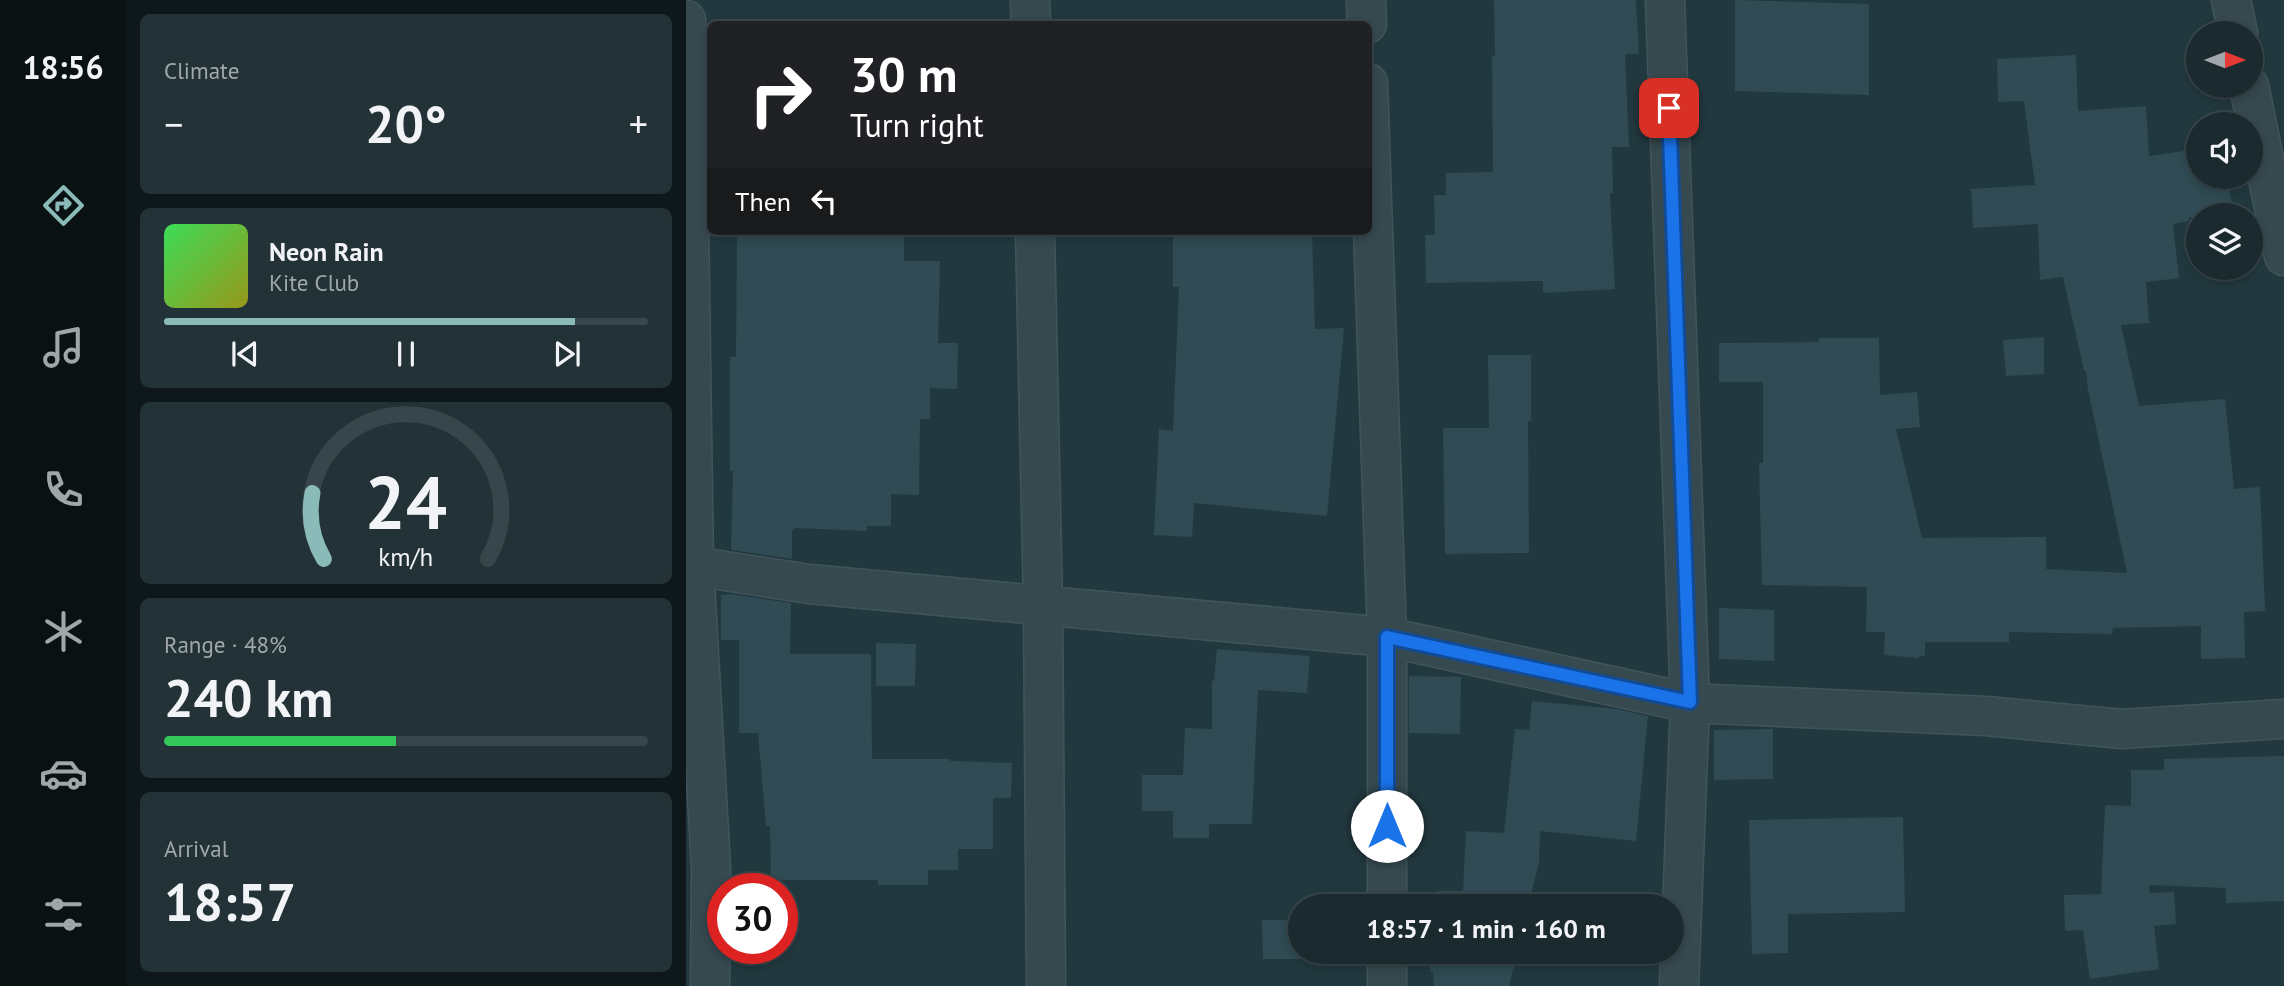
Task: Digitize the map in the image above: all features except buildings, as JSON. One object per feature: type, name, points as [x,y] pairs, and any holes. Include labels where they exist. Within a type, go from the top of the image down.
[{"type":"street","points":[[1030,0],[1031,21]]},
{"type":"street","points":[[1366,0],[1367,21]]},
{"type":"street","points":[[1665,0],[1690,702],[1679,986]]},
{"type":"street","points":[[2231,0],[2235,21]]},
{"type":"street","points":[[686,20],[690,565],[711,868],[710,986]]},
{"type":"street","points":[[2251,98],[2284,256]]},
{"type":"street","points":[[1372,200],[1387,637],[1387,894]]},
{"type":"street","points":[[1035,235],[1043,605],[1046,986]]},
{"type":"street","points":[[690,565],[809,584],[1387,637],[1690,702],[1986,716],[2122,729],[2284,719]]},
{"type":"street","points":[[1387,964],[1387,986]]},
{"type":"route","points":[[1387,826],[1387,637],[1690,702],[1669,108]]}]
